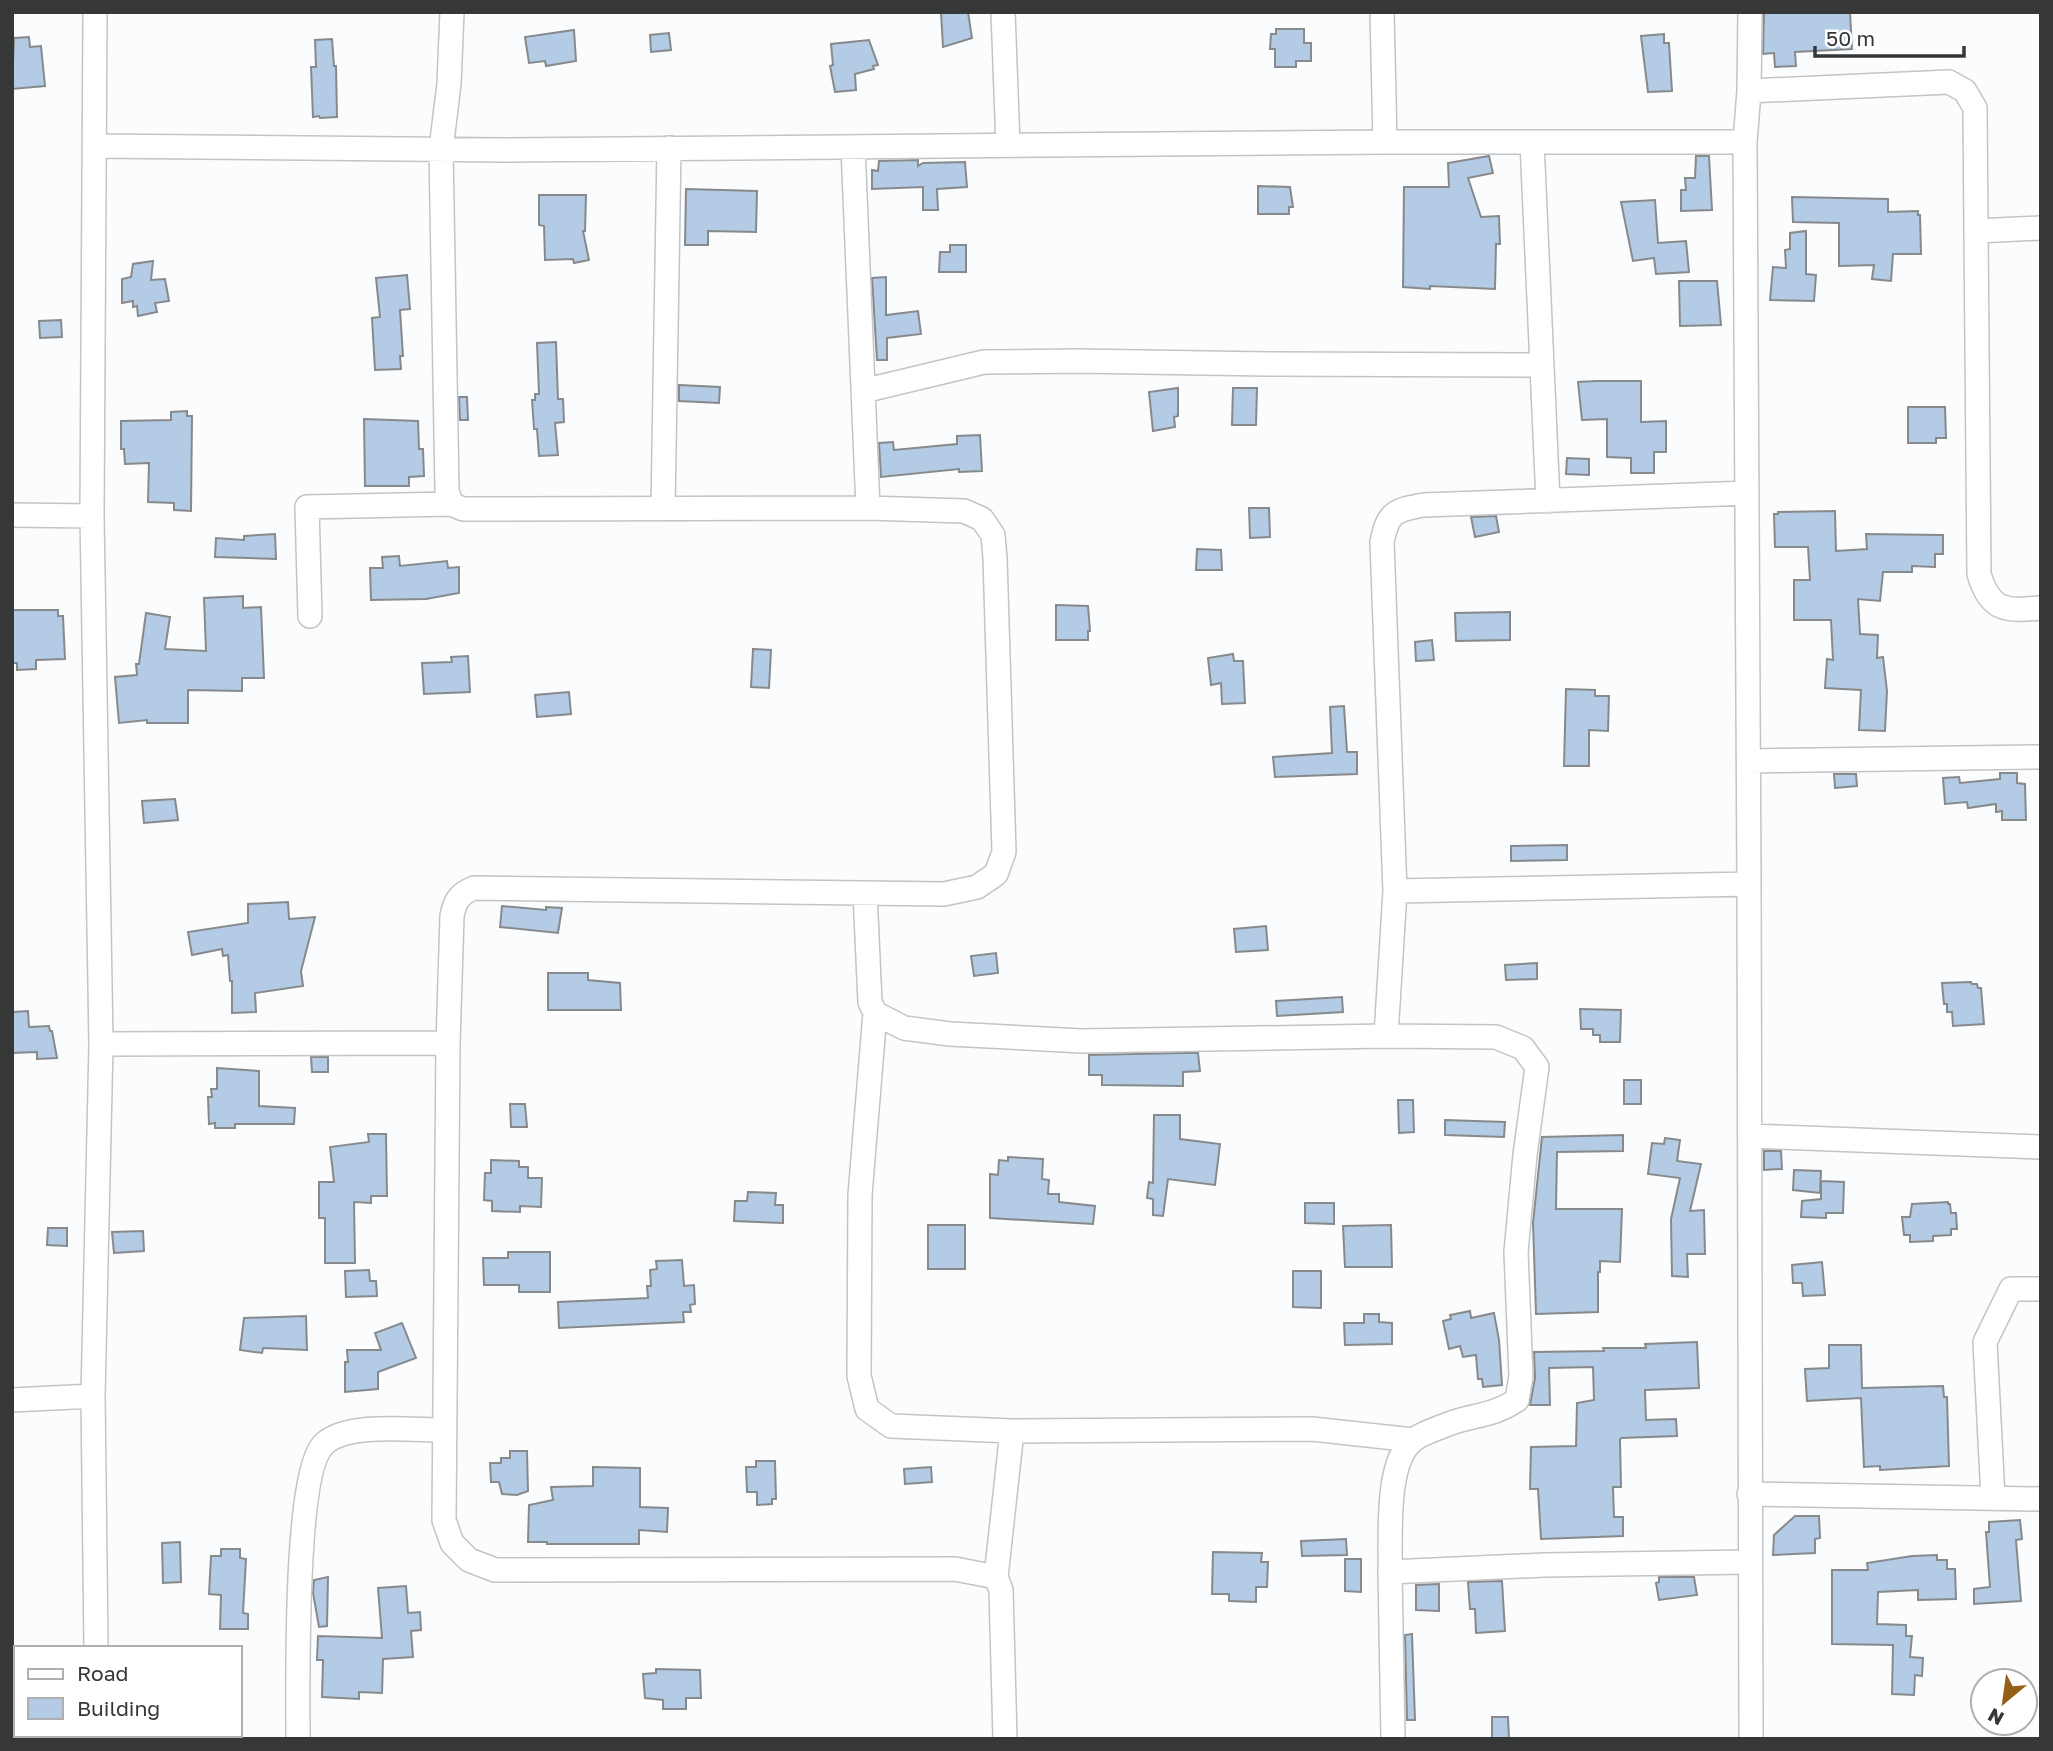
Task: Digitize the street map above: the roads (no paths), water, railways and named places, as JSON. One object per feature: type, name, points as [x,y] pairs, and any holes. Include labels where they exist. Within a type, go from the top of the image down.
[{"type":"street","points":[[95,12],[92,516],[101,1044],[93,1396],[96,1646]]},
{"type":"street","points":[[451,504],[447,490],[441,149],[449,84],[452,12]]},
{"type":"street","points":[[1003,12],[1008,145]]},
{"type":"street","points":[[1382,12],[1385,142]]},
{"type":"street","points":[[1750,12],[1745,142],[1751,1739]]},
{"type":"street","points":[[1749,91],[1948,82],[1965,91],[1975,108],[1979,574],[1984,590],[1998,604],[2011,611],[2041,608]]},
{"type":"street","points":[[1532,142],[1548,501]]},
{"type":"street","points":[[94,146],[441,149],[1745,142]]},
{"type":"street","points":[[853,147],[868,508]]},
{"type":"street","points":[[663,509],[669,148]]},
{"type":"street","points":[[1976,231],[2041,228]]},
{"type":"street","points":[[863,391],[984,362],[1542,365]]},
{"type":"street","points":[[1386,1036],[1395,891],[1382,542],[1386,521],[1402,508],[1424,505],[1747,493]]},
{"type":"street","points":[[310,616],[307,507],[451,504],[463,509],[868,508],[964,511],[982,519],[993,536],[1004,852],[996,874],[977,887],[944,894],[474,888],[461,893],[454,904],[448,1043],[444,1520],[452,1543],[469,1560],[495,1570],[956,1569],[996,1577]]},
{"type":"street","points":[[12,516],[92,516]]},
{"type":"street","points":[[1749,761],[2041,757]]},
{"type":"street","points":[[1395,891],[1749,884]]},
{"type":"street","points":[[865,893],[870,1002],[875,1013],[860,1195],[859,1376],[867,1409],[891,1426],[1012,1431],[1312,1429],[1413,1440]]},
{"type":"street","points":[[875,1013],[904,1028],[950,1034],[1082,1041],[1496,1037],[1523,1048],[1537,1067],[1516,1252],[1521,1376],[1517,1400],[1500,1411],[1454,1422],[1413,1440],[1400,1455],[1394,1473],[1390,1572],[1393,1739]]},
{"type":"street","points":[[101,1044],[448,1043]]},
{"type":"street","points":[[1750,1136],[2041,1146]]},
{"type":"street","points":[[1993,1498],[1985,1342],[2011,1289],[2041,1289]]},
{"type":"street","points":[[12,1400],[93,1396]]},
{"type":"street","points":[[298,1739],[298,1604],[311,1467],[323,1444],[349,1431],[443,1430]]},
{"type":"street","points":[[1005,1739],[1001,1590],[996,1577],[1012,1431]]},
{"type":"street","points":[[1749,1494],[2041,1499]]},
{"type":"street","points":[[1390,1572],[1544,1565],[1750,1562]]}]
